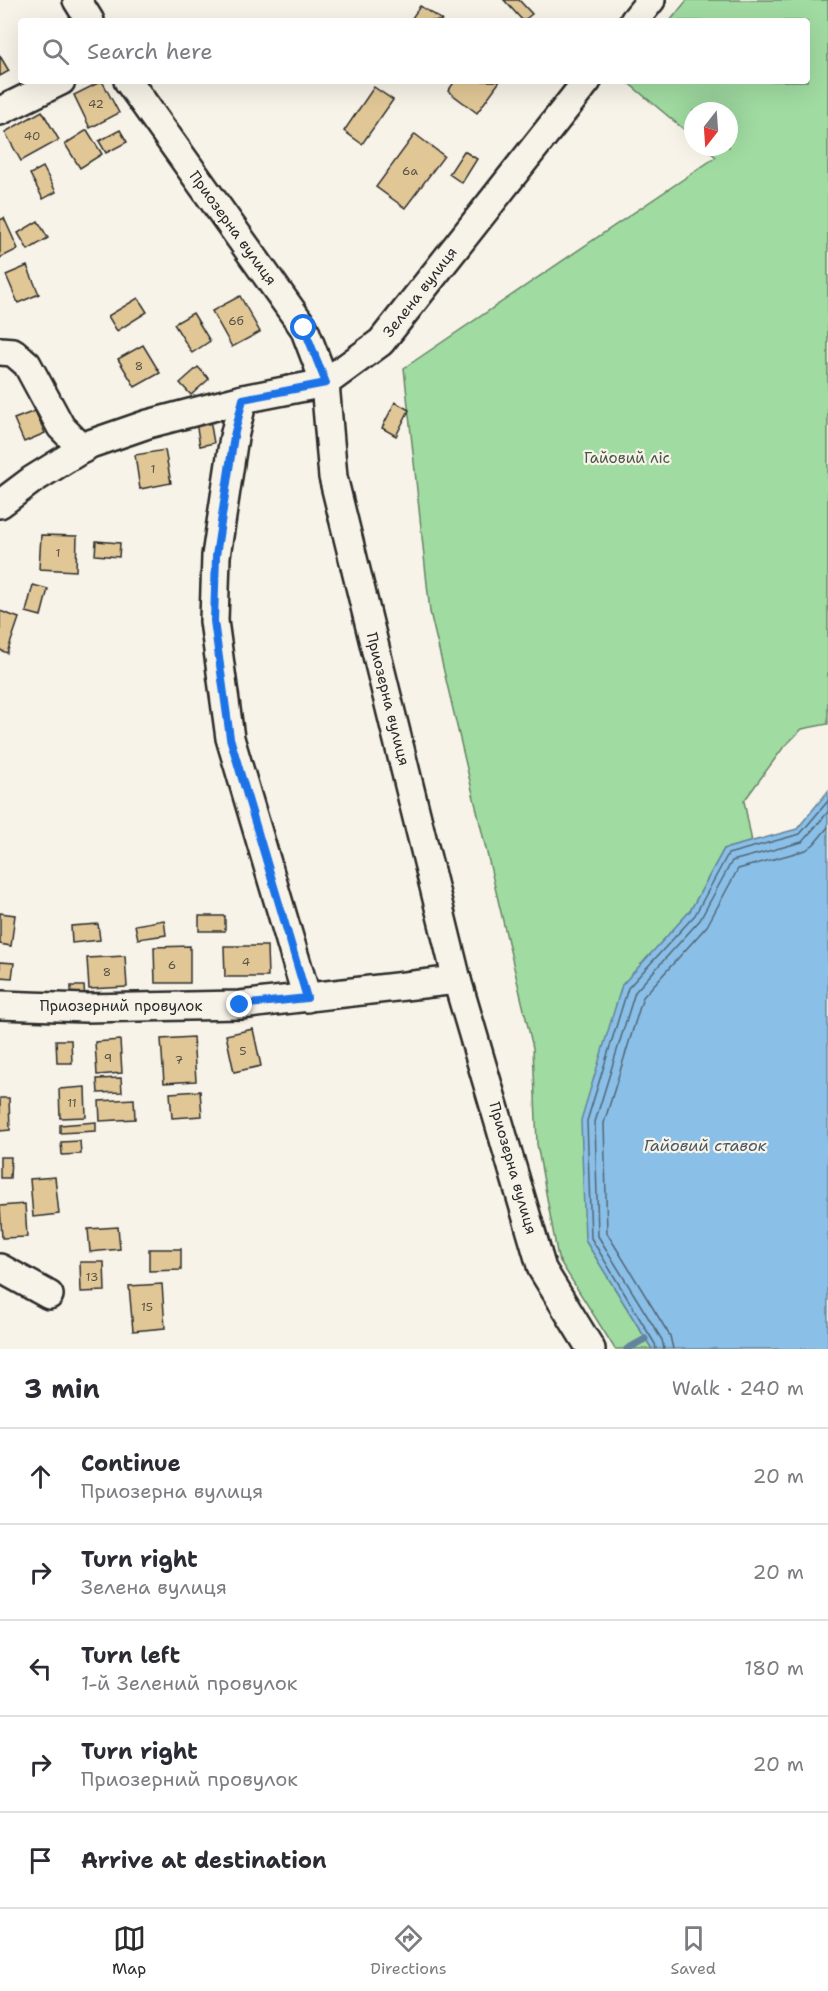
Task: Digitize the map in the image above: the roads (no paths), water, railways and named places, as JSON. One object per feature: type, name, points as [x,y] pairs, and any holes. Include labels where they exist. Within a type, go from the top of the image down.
[{"type":"street","points":[[77,0],[88,18]]},
{"type":"street","points":[[636,18],[651,0]]},
{"type":"street","points":[[0,111],[55,84]]},
{"type":"street","name":"Приозерна вулиця","points":[[130,84],[304,328],[326,383],[333,477],[457,980],[542,1269],[591,1349]]},
{"type":"street","name":"Зелена вулиця","points":[[0,504],[32,480],[83,449],[148,424],[243,399],[326,383],[381,342],[584,84]]},
{"type":"street","points":[[0,351],[13,352],[27,364],[61,428],[83,449]]},
{"type":"street","points":[[243,399],[234,436],[216,556],[214,621],[230,738],[307,998]]},
{"type":"street","name":"Приозерний провулок","points":[[0,1005],[85,1008],[240,1005],[457,980]]},
{"type":"street","points":[[0,1268],[49,1295]]},
{"type":"water","name":"Гайовий ставок","points":[[828,791],[828,1349],[652,1349],[585,1240],[581,1120],[622,985],[690,911],[724,849],[797,829]]},
{"type":"waterway","points":[[627,1349],[645,1339]]},
{"type":"park label","name":"Гайовий ліс","points":[[627,458]]}]
